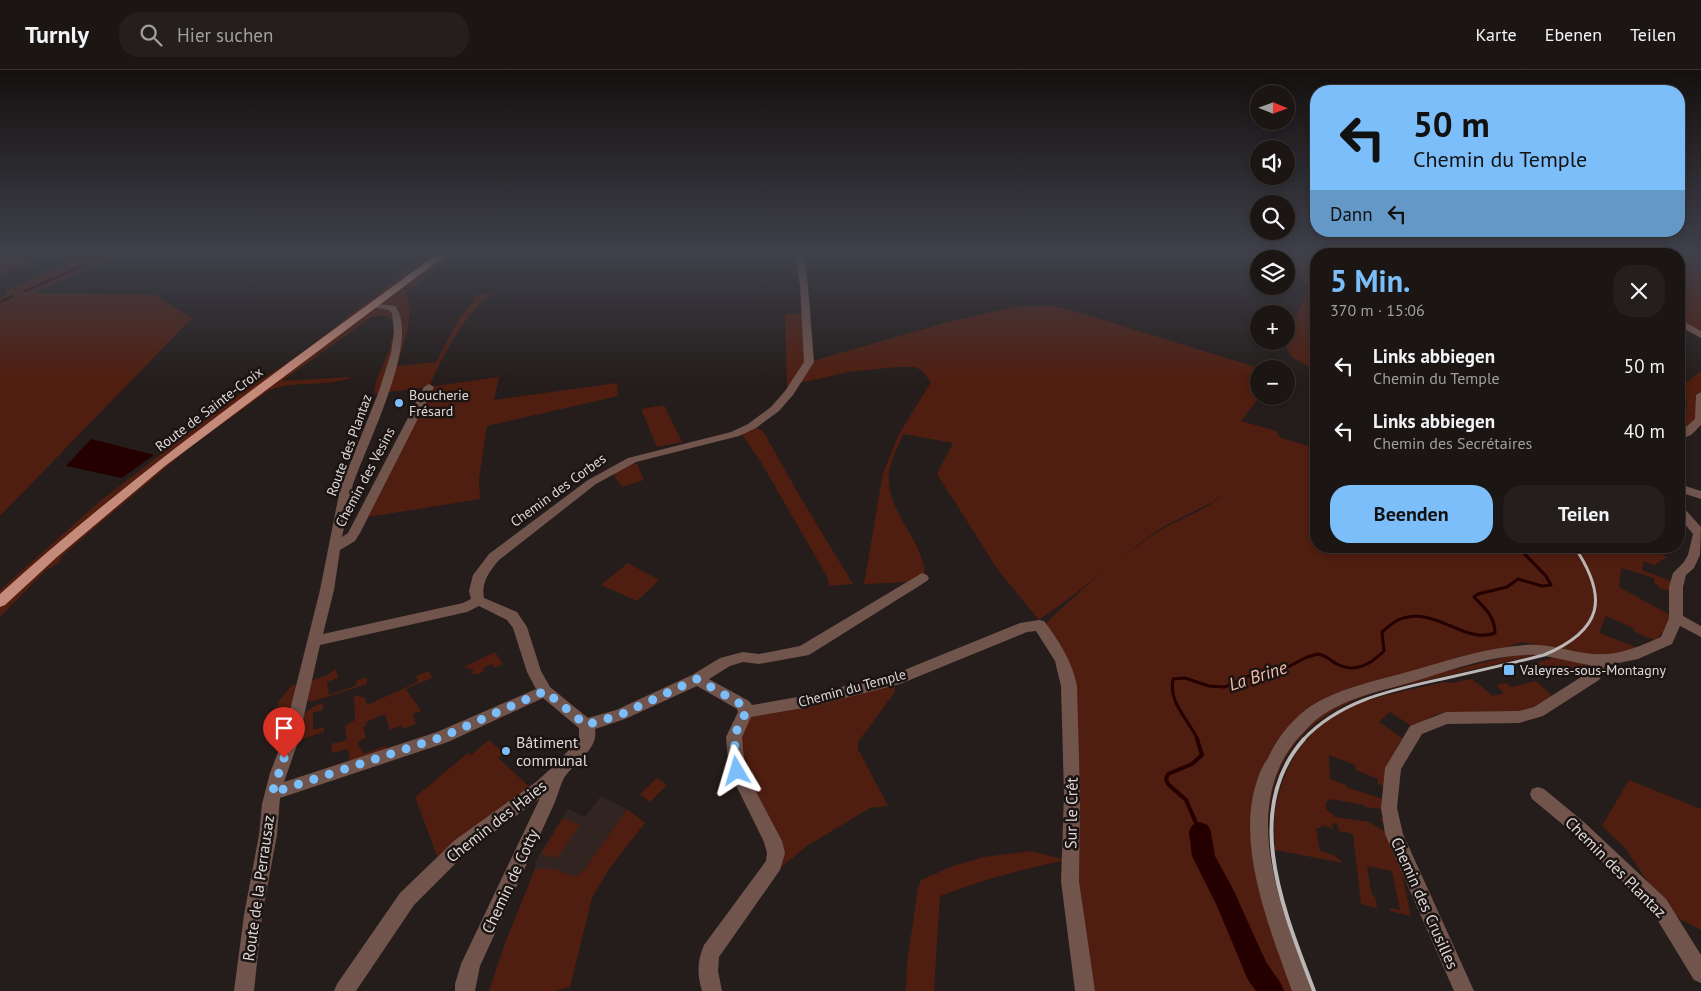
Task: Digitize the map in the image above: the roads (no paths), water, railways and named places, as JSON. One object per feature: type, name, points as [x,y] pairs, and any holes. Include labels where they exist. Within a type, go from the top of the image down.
[{"type":"main road","name":"Route de Sainte-Croix","points":[[0,602],[77,532],[145,476],[388,295]]},
{"type":"street","name":"Chemin des Corbes","points":[[478,601],[476,591],[480,575],[494,557],[592,482],[632,460],[735,434],[752,426],[775,409],[798,383],[809,362],[805,295]]},
{"type":"street","name":"Route des Plantaz","points":[[314,641],[327,590],[346,490],[384,391],[399,332],[396,313],[392,308],[375,305]]},
{"type":"street","points":[[1685,326],[1701,336]]},
{"type":"street","name":"Chemin des Vesins","points":[[334,548],[351,538],[354,533],[429,387]]},
{"type":"street","points":[[1685,434],[1700,420],[1701,395]]},
{"type":"street","points":[[1685,490],[1701,495]]},
{"type":"street","points":[[1302,991],[1263,876],[1258,835],[1258,813],[1264,784],[1275,758],[1290,735],[1309,716],[1349,694],[1486,657],[1516,651],[1541,650],[1596,660],[1627,658],[1667,640],[1676,618],[1676,588],[1680,573],[1694,555],[1699,533],[1685,517]]},
{"type":"street","points":[[314,641],[467,607],[478,601],[512,616],[520,627],[534,672],[545,691],[586,725],[620,715],[697,679],[725,662],[743,657],[759,659],[804,651],[922,578]]},
{"type":"street","points":[[1676,618],[1701,632]]},
{"type":"street","name":"Sur le Crêt","points":[[1039,624],[1050,637],[1065,669],[1069,686],[1072,795],[1070,881],[1085,991]]},
{"type":"street","name":"Chemin du Temple","points":[[746,712],[808,701],[900,678],[1025,627],[1039,624]]},
{"type":"street","name":"Route de la Perrausaz","points":[[244,991],[253,915],[268,835],[272,793],[290,742],[314,641]]},
{"type":"street","name":"Chemin des Crusilles","points":[[1464,991],[1394,834],[1389,808],[1394,768],[1416,730],[1446,718],[1518,717],[1538,712],[1594,676],[1598,670],[1596,660]]},
{"type":"street","points":[[697,679],[744,706],[746,712],[734,736],[737,771],[773,842],[776,853],[774,864],[712,952],[707,964],[707,977],[712,991]]},
{"type":"street","points":[[272,793],[395,754],[460,730],[545,691]]},
{"type":"street","name":"Chemin des Haies","points":[[344,991],[407,899],[461,846],[542,788],[586,742],[588,734],[586,725]]},
{"type":"street","name":"Chemin de Cotty","points":[[465,991],[465,984],[471,964],[547,802],[559,771]]},
{"type":"street","name":"Chemin des Plantaz","points":[[1538,794],[1579,828],[1658,905],[1701,973]]},
{"type":"waterway","points":[[0,302],[13,296]]},
{"type":"waterway","name":"La Brine","points":[[1198,740],[1176,704],[1172,688],[1173,679],[1185,678],[1209,686],[1225,687],[1257,672],[1286,668],[1307,657],[1318,654],[1342,666],[1355,668],[1367,664],[1384,651],[1382,632],[1398,620],[1411,616],[1436,620],[1472,634],[1495,633],[1491,617],[1474,597],[1478,594],[1507,587],[1518,579],[1542,586],[1551,585],[1546,576],[1524,553]]},
{"type":"waterway","name":"La Brine","points":[[1197,739],[1202,755],[1192,764],[1168,774],[1166,779],[1168,784],[1186,800],[1200,832]]},
{"type":"waterway","name":"La Brine","points":[[1200,832],[1204,856],[1226,899],[1257,971],[1271,991]]},
{"type":"railway","points":[[1304,739],[1335,714],[1371,697],[1544,655],[1579,635],[1589,623],[1594,611],[1595,597],[1592,581],[1578,553]]},
{"type":"railway","points":[[1304,739],[1285,767],[1274,798],[1271,830],[1274,863],[1281,896],[1314,991]]},
{"type":"place","name":"Boucherie Frésard","points":[[399,403]]},
{"type":"place","name":"Valeyres-sous-Montagny","points":[[1509,670]]},
{"type":"place","name":"Bâtiment communal","points":[[506,751]]}]
